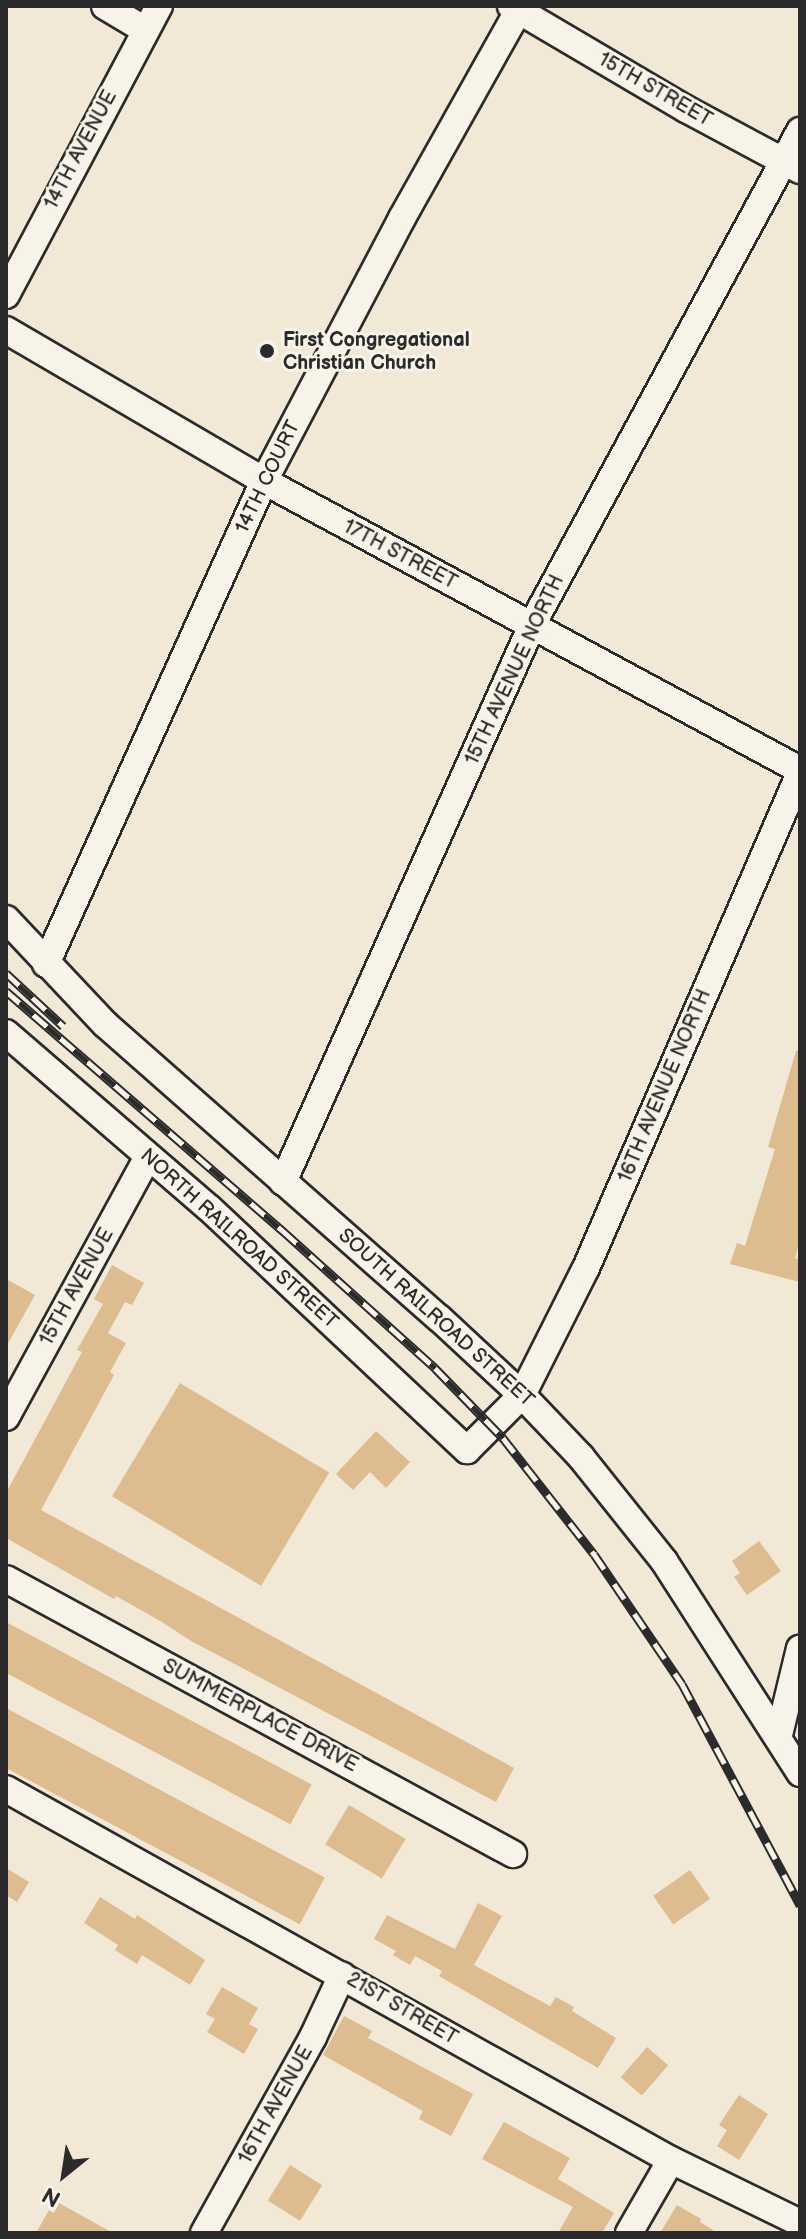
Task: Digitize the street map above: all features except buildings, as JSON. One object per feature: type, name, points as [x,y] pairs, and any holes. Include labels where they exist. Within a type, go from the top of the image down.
[{"type":"street","points":[[105,6],[145,30]]},
{"type":"street","name":"14TH AVENUE","points":[[6,295],[159,6]]},
{"type":"street","name":"15TH STREET","points":[[517,8],[792,166]]},
{"type":"street","name":"14TH COURT","points":[[46,964],[264,481],[517,8]]},
{"type":"street","name":"15TH AVENUE NORTH","points":[[283,1182],[533,623],[792,166],[800,131]]},
{"type":"street","name":"17TH STREET","points":[[6,330],[264,481],[533,623],[609,669],[800,771]]},
{"type":"street","name":"16TH AVENUE NORTH","points":[[522,1395],[586,1268],[800,771]]},
{"type":"street","name":"SOUTH RAILROAD STREET","points":[[6,919],[46,964],[145,1060],[522,1395],[632,1518],[779,1735],[800,1773]]},
{"type":"street","name":"NORTH RAILROAD STREET","points":[[6,1033],[305,1295],[467,1450],[522,1395]]},
{"type":"street","name":"15TH AVENUE","points":[[6,1417],[148,1157]]},
{"type":"street","name":"SUMMERPLACE DRIVE","points":[[6,1579],[513,1854]]},
{"type":"street","points":[[779,1735],[800,1648]]},
{"type":"street","name":"21ST STREET","points":[[6,1789],[671,2160],[800,2223]]},
{"type":"street","name":"16TH AVENUE","points":[[204,2233],[313,2037],[342,1975]]},
{"type":"street","points":[[629,2233],[671,2160]]},
{"type":"railway","points":[[6,973],[63,1026]]},
{"type":"railway","points":[[6,991],[283,1231],[435,1368],[503,1438],[594,1554],[682,1684],[800,1905]]},
{"type":"place","name":"First Congregational Christian Church","points":[[267,351]]}]
